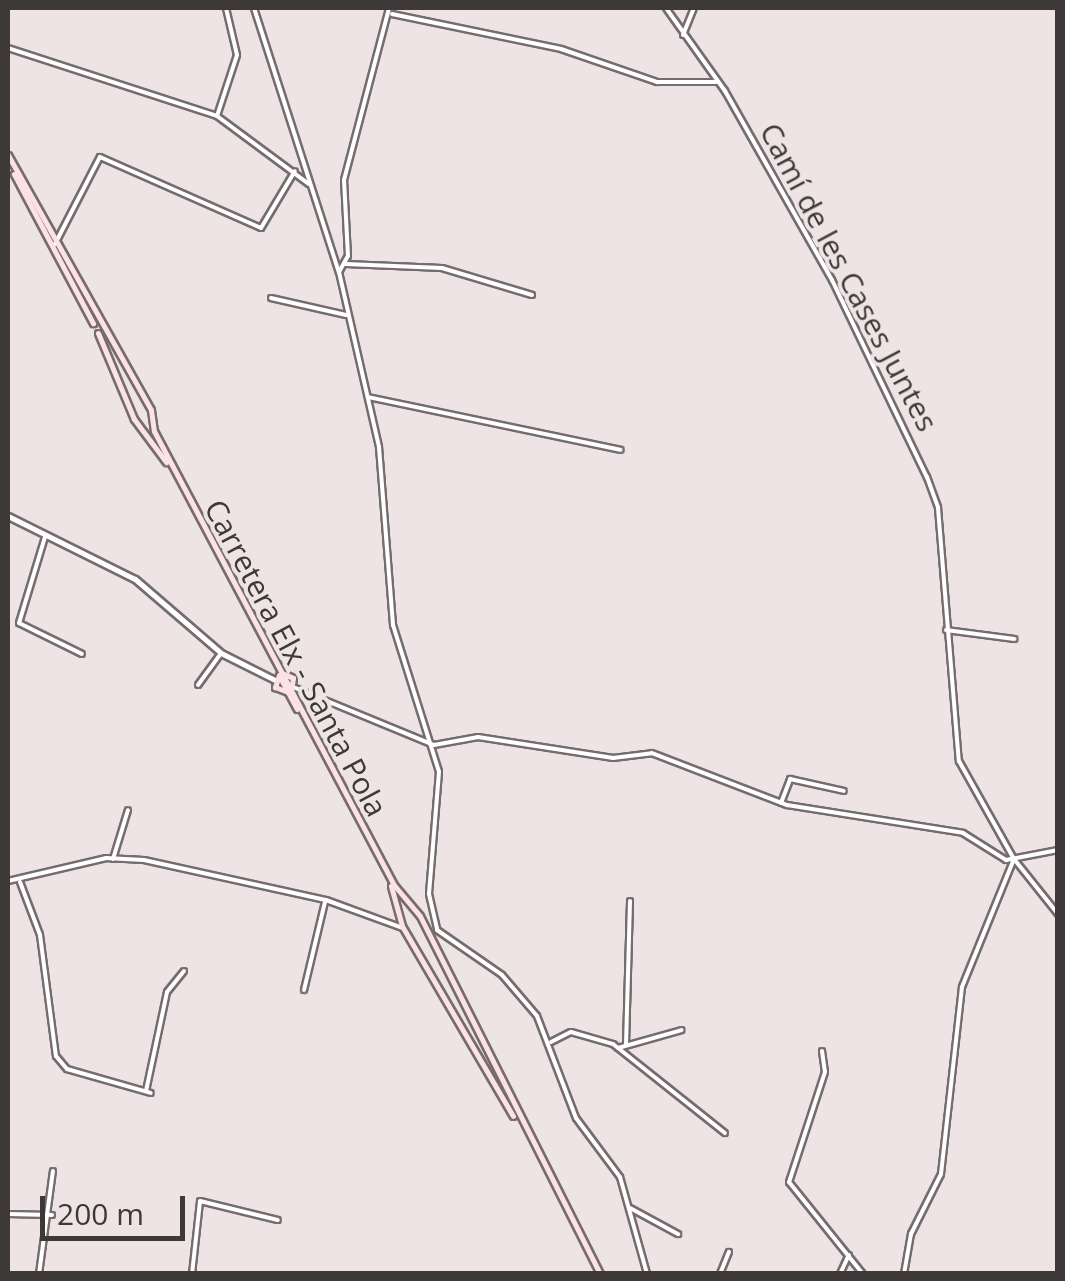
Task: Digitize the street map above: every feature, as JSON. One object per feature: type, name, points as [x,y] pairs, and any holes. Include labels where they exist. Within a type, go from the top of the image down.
[{"type":"main road","points":[[8,158],[55,244],[145,404],[133,410],[8,158]]},
{"type":"main road","name":"Carretera Elx - Santa Pola","points":[[145,404],[279,676]]},
{"type":"main road","name":"Carretera Elx - Santa Pola","points":[[133,410],[421,926]]},
{"type":"main road","points":[[140,424],[151,420]]},
{"type":"main road","points":[[279,676],[291,690]]},
{"type":"main road","name":"Carretera Elx - Santa Pola","points":[[291,690],[403,918]]},
{"type":"main road","points":[[417,914],[403,918],[404,928],[411,932],[598,1274]]},
{"type":"main road","points":[[411,932],[421,926],[598,1274]]},
{"type":"street","points":[[217,116],[237,54],[226,8]]},
{"type":"street","points":[[254,8],[340,272],[346,315],[385,483],[394,625],[434,745],[434,919],[446,943],[502,975],[551,1042],[576,1118],[610,1160],[630,1208],[647,1274]]},
{"type":"street","name":"Camí de les Cases Juntes","points":[[666,8],[719,82],[832,280],[934,495],[959,761],[1014,859],[1058,914]]},
{"type":"street","points":[[683,34],[694,8]]},
{"type":"street","points":[[340,272],[346,264],[344,180],[391,11],[561,50],[657,82],[719,82]]},
{"type":"street","points":[[8,48],[217,116],[295,171],[312,188]]},
{"type":"street","points":[[55,244],[104,156],[261,228],[295,171]]},
{"type":"street","points":[[346,264],[442,268],[532,295]]},
{"type":"street","points":[[271,298],[346,315]]},
{"type":"street","points":[[368,397],[621,450]]},
{"type":"street","points":[[8,516],[146,586],[221,653],[279,676]]},
{"type":"street","points":[[45,538],[19,623],[82,654]]},
{"type":"street","points":[[946,630],[1014,638]]},
{"type":"street","points":[[198,686],[221,653]]},
{"type":"street","points":[[291,690],[434,745],[478,737],[613,758],[652,753],[781,803],[963,833],[1014,859],[1058,850]]},
{"type":"street","points":[[781,803],[790,778],[844,791]]},
{"type":"street","points":[[113,859],[128,810]]},
{"type":"street","points":[[8,881],[20,882],[113,859],[326,900],[404,928]]},
{"type":"street","points":[[904,1274],[911,1234],[941,1174],[962,987],[1014,859]]},
{"type":"street","points":[[20,882],[40,934],[56,1056],[66,1069],[149,1092],[167,992],[184,971]]},
{"type":"street","points":[[304,990],[326,900]]},
{"type":"street","points":[[626,1045],[630,901]]},
{"type":"street","points":[[417,914],[434,919]]},
{"type":"street","points":[[421,926],[434,919]]},
{"type":"street","points":[[618,1048],[682,1030]]},
{"type":"street","points":[[551,1042],[571,1032],[618,1048],[724,1133]]},
{"type":"street","points":[[822,1051],[825,1072],[789,1182],[863,1274]]},
{"type":"street","points":[[39,1274],[52,1215],[53,1172]]},
{"type":"street","points":[[192,1274],[200,1201],[278,1220]]},
{"type":"street","points":[[630,1208],[678,1234]]},
{"type":"street","points":[[8,1214],[52,1215]]},
{"type":"street","points":[[720,1274],[729,1252]]},
{"type":"street","points":[[840,1274],[849,1254]]}]
